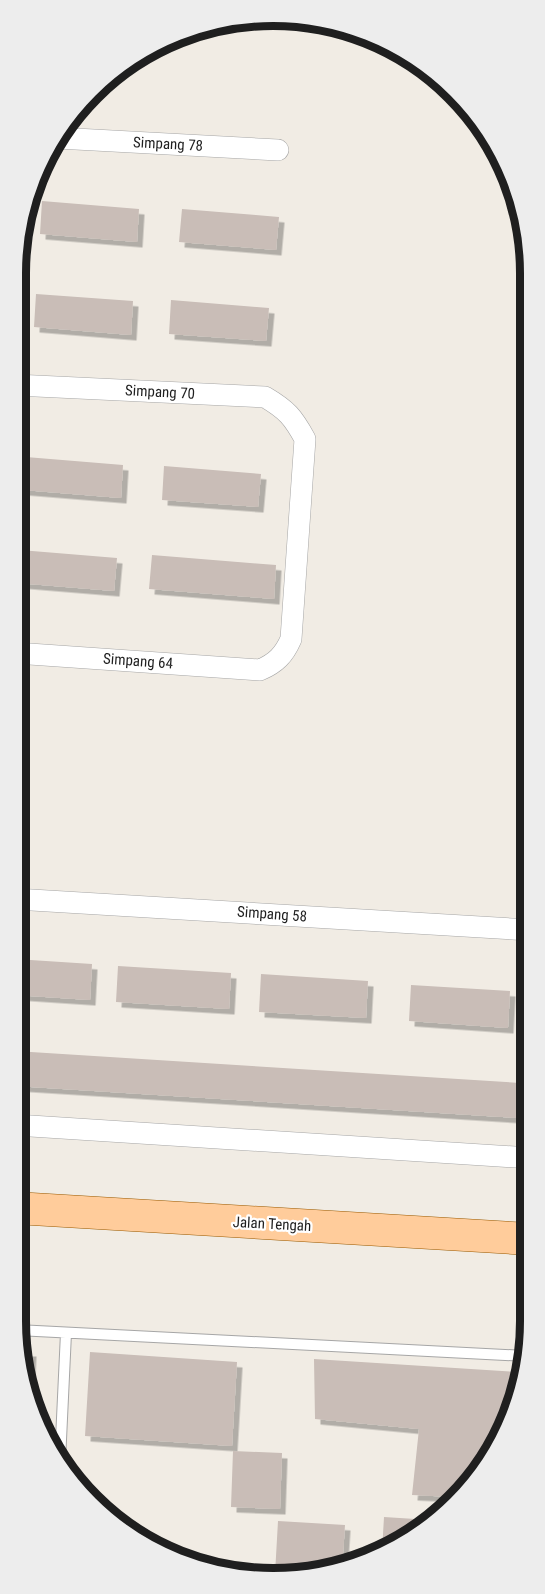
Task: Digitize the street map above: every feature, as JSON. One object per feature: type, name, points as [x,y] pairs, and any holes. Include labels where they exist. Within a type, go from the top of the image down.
[{"type":"main road","name":"Jalan Tengah","points":[[26,1209],[520,1238]]},
{"type":"street","name":"Simpang 78","points":[[65,138],[278,150]]},
{"type":"street","name":"Simpang 70","points":[[26,386],[265,397],[282,407],[296,421],[305,439],[291,639],[280,658],[261,669]]},
{"type":"street","name":"Simpang 64","points":[[26,654],[261,669]]},
{"type":"street","name":"Simpang 58","points":[[26,900],[520,929]]},
{"type":"street","points":[[26,1126],[520,1157]]},
{"type":"lane","points":[[26,1331],[517,1356]]},
{"type":"lane","points":[[61,1448],[66,1333]]},
{"type":"building","points":[[42,201],[139,209],[137,242],[40,234]]},
{"type":"building","points":[[182,209],[279,217],[276,250],[179,242]]},
{"type":"building","points":[[36,294],[133,301],[131,335],[34,327]]},
{"type":"building","points":[[171,300],[269,308],[266,341],[169,334]]},
{"type":"building","points":[[26,457],[123,465],[121,498],[26,490]]},
{"type":"building","points":[[164,466],[261,474],[258,507],[162,500]]},
{"type":"building","points":[[26,550],[117,558],[114,591],[26,584]]},
{"type":"building","points":[[152,555],[276,565],[274,599],[149,589]]},
{"type":"building","points":[[26,960],[92,964],[90,1000],[26,996]]},
{"type":"building","points":[[118,966],[231,973],[229,1009],[116,1002]]},
{"type":"building","points":[[261,974],[368,981],[366,1018],[259,1012]]},
{"type":"building","points":[[411,985],[510,991],[508,1028],[409,1021]]},
{"type":"building","points":[[26,1052],[520,1083],[518,1118],[26,1087]]},
{"type":"building","points":[[28,1351],[31,1351],[30,1370]]},
{"type":"building","points":[[90,1352],[237,1362],[232,1446],[85,1436]]},
{"type":"building","points":[[314,1359],[515,1372],[494,1431],[478,1459],[446,1497],[412,1495],[419,1429],[315,1419]]},
{"type":"building","points":[[233,1451],[282,1453],[280,1509],[231,1507]]},
{"type":"building","points":[[384,1517],[420,1519],[410,1527],[382,1543]]},
{"type":"building","points":[[278,1521],[345,1525],[343,1558],[321,1564],[275,1568]]}]
